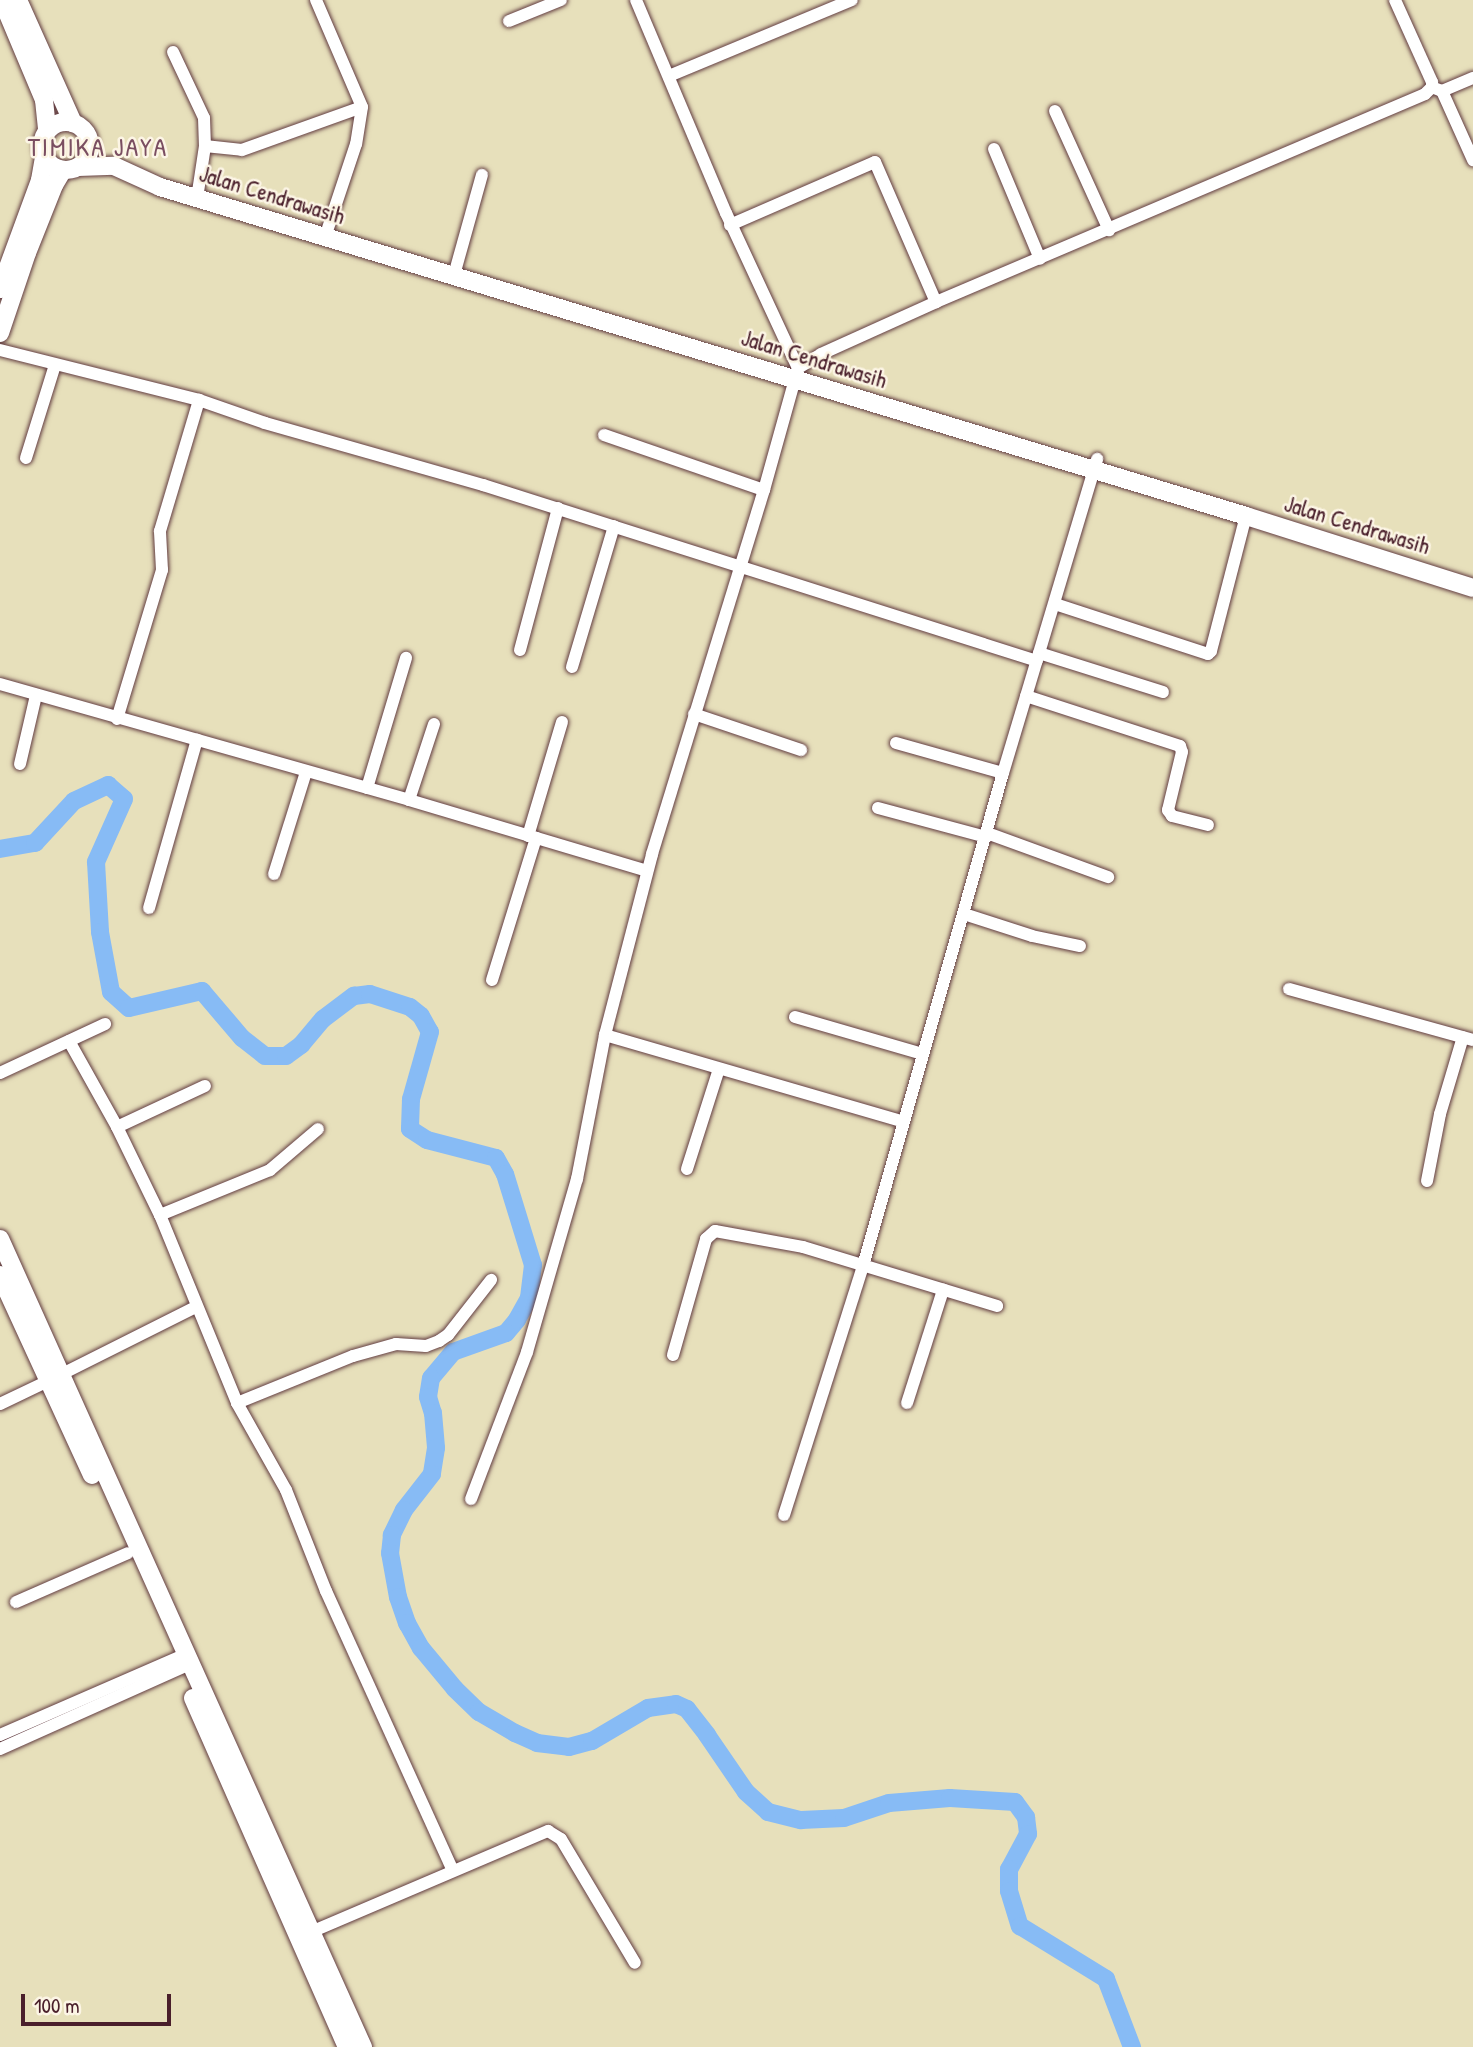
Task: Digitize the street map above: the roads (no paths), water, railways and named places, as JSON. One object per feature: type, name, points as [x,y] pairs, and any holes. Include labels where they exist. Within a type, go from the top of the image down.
[{"type":"main road","points":[[2,0],[44,100],[47,131]]},
{"type":"main road","points":[[18,0],[73,123]]},
{"type":"main road","points":[[0,289],[40,180],[44,158],[42,141],[47,131],[56,124],[73,123],[82,128],[114,166]]},
{"type":"main road","points":[[0,333],[54,185],[89,154],[89,138]]},
{"type":"main road","points":[[44,158],[54,168],[114,166]]},
{"type":"main road","name":"Jalan Cendrawasih","points":[[114,166],[160,187],[198,194],[296,223],[1473,578]]},
{"type":"main road","name":"Jalan Cendrawasih","points":[[296,223],[328,228],[455,271]]},
{"type":"main road","name":"Jalan Cendrawasih","points":[[1096,465],[1473,588]]},
{"type":"main road","points":[[0,1239],[54,1378],[128,1553],[183,1662],[278,1897],[347,2047]]},
{"type":"main road","points":[[0,1275],[54,1378],[363,2047]]},
{"type":"street","points":[[316,0],[362,107],[356,144],[328,228]]},
{"type":"street","points":[[509,21],[561,0]]},
{"type":"street","points":[[636,0],[730,225],[796,373]]},
{"type":"street","points":[[669,76],[852,0]]},
{"type":"street","points":[[1396,0],[1473,160]]},
{"type":"street","points":[[173,52],[205,118],[205,146],[198,194]]},
{"type":"street","points":[[471,1499],[527,1352],[577,1179],[604,1035],[647,871],[764,490],[796,373],[821,354],[936,302],[1413,99],[1473,78]]},
{"type":"street","points":[[205,146],[242,150],[362,107]]},
{"type":"street","points":[[1055,111],[1109,230]]},
{"type":"street","points":[[994,149],[1040,259]]},
{"type":"street","points":[[730,225],[874,162],[936,302]]},
{"type":"street","points":[[455,271],[482,175]]},
{"type":"street","points":[[0,350],[199,400],[1038,657],[1163,692]]},
{"type":"street","points":[[26,458],[55,365]]},
{"type":"street","points":[[117,719],[162,570],[160,531],[199,400]]},
{"type":"street","points":[[604,435],[764,490]]},
{"type":"street","points":[[784,1515],[863,1266],[1003,773],[1096,465]]},
{"type":"street","points":[[520,650],[558,509]]},
{"type":"street","points":[[1055,604],[1208,654],[1246,516]]},
{"type":"street","points":[[572,667],[614,526]]},
{"type":"street","points":[[366,788],[406,658]]},
{"type":"street","points":[[0,684],[409,800],[647,871]]},
{"type":"street","points":[[20,764],[36,695]]},
{"type":"street","points":[[1026,696],[1180,746],[1182,752],[1168,810],[1172,816],[1208,825]]},
{"type":"street","points":[[694,714],[802,750]]},
{"type":"street","points":[[492,980],[562,722]]},
{"type":"street","points":[[409,800],[434,724]]},
{"type":"street","points":[[149,908],[197,740]]},
{"type":"street","points":[[896,743],[1003,773]]},
{"type":"street","points":[[274,874],[306,772]]},
{"type":"street","points":[[878,808],[986,835],[1108,877]]},
{"type":"street","points":[[964,914],[1032,936],[1058,939],[1080,946]]},
{"type":"street","points":[[1289,989],[1468,1039],[1440,1114],[1427,1181]]},
{"type":"street","points":[[795,1017],[922,1054]]},
{"type":"street","points":[[0,1073],[105,1024]]},
{"type":"street","points":[[604,1035],[904,1122]]},
{"type":"street","points":[[69,1041],[117,1127],[160,1216],[237,1404],[286,1490],[326,1591],[453,1871]]},
{"type":"street","points":[[687,1169],[719,1069]]},
{"type":"street","points":[[117,1127],[205,1086]]},
{"type":"street","points":[[160,1216],[270,1170],[318,1129]]},
{"type":"street","points":[[673,1355],[706,1239],[712,1231],[803,1247],[997,1306]]},
{"type":"street","points":[[237,1404],[353,1356],[396,1344],[426,1346],[439,1341],[449,1335],[491,1280]]},
{"type":"street","points":[[907,1404],[943,1290]]},
{"type":"street","points":[[0,1404],[196,1307]]},
{"type":"street","points":[[16,1602],[128,1553]]},
{"type":"street","points":[[0,1735],[183,1662]]},
{"type":"street","points":[[0,1749],[183,1662]]},
{"type":"street","points":[[311,1932],[548,1831],[554,1833],[568,1849],[635,1963]]},
{"type":"waterway","points":[[0,849],[35,843],[74,801],[108,785],[124,799],[96,862],[100,932],[111,992],[129,1008],[202,991],[242,1038],[265,1056],[286,1056],[301,1045],[323,1019],[354,996],[370,994],[410,1007],[421,1016],[430,1032],[411,1099],[410,1129],[427,1140],[496,1158],[505,1174],[533,1265],[529,1298],[506,1333],[453,1352],[431,1378],[428,1397],[433,1413],[436,1448],[432,1474],[404,1510],[392,1535],[390,1553],[398,1597],[407,1623],[421,1648],[455,1689],[479,1712],[515,1733],[537,1743],[569,1747],[592,1741],[648,1708],[676,1704],[687,1709],[746,1792],[768,1812],[801,1820],[844,1818],[889,1803],[950,1798],[1015,1802],[1026,1817],[1028,1834],[1009,1869],[1009,1891],[1020,1926],[1106,1979],[1132,2047]]},
{"type":"district","name":"TIMIKA JAYA","points":[[98,147]]}]
